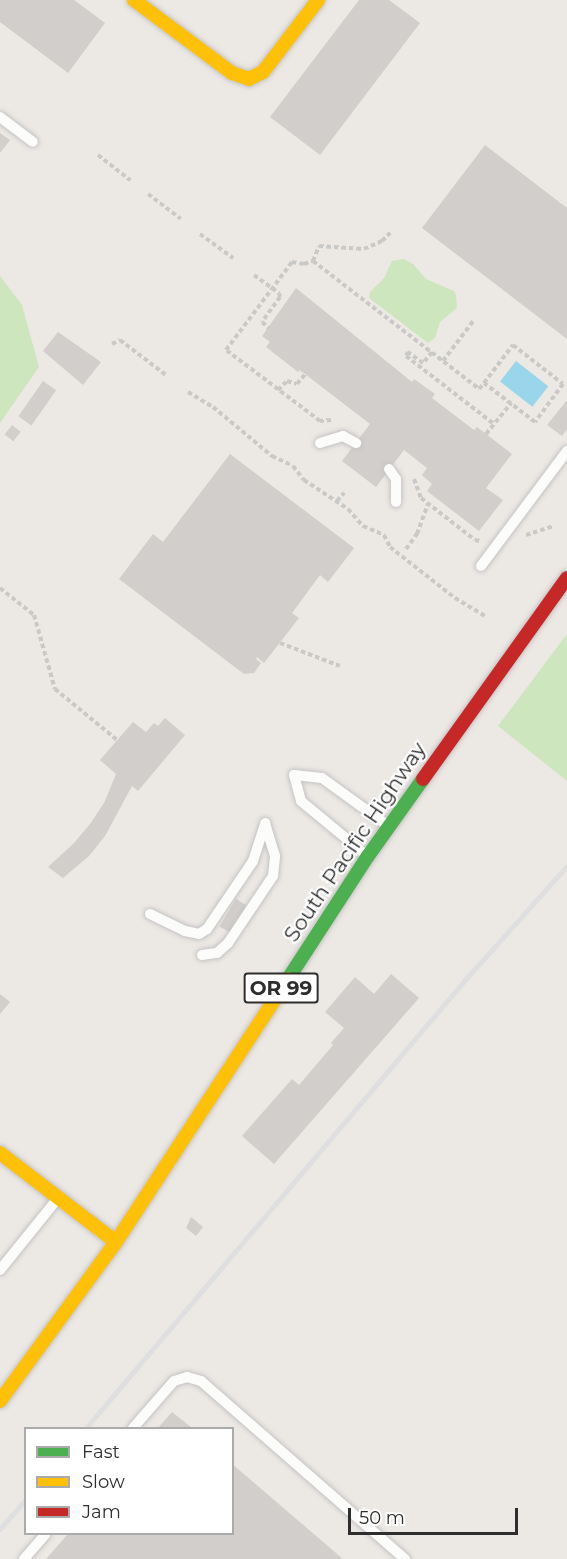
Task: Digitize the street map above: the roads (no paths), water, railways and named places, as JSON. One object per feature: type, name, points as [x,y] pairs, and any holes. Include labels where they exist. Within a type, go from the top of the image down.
[{"type":"main road","points":[[134,0],[232,73],[249,79],[263,72],[318,0]]},
{"type":"main road","name":"South Pacific Highway","points":[[0,1401],[116,1242],[368,856],[567,578]]},
{"type":"main road","points":[[0,1154],[116,1242]]},
{"type":"lane","points":[[0,117],[33,142]]},
{"type":"lane","points":[[320,443],[343,436],[356,443]]},
{"type":"lane","points":[[481,566],[567,451]]},
{"type":"lane","points":[[389,469],[396,479],[396,502]]},
{"type":"lane","points":[[368,856],[301,801],[294,775],[322,777],[389,826]]},
{"type":"lane","points":[[150,914],[185,931],[199,934],[207,929],[253,861],[265,823],[275,856],[273,876],[228,943],[217,953],[201,955]]},
{"type":"lane","points":[[0,1270],[58,1198]]},
{"type":"lane","points":[[134,1427],[174,1381],[187,1377],[201,1381],[405,1559]]},
{"type":"lane","points":[[24,1559],[44,1535]]},
{"type":"water","points":[[516,361],[548,386],[532,407],[500,381]]},
{"type":"railway","points":[[87,1427],[465,980],[567,866]]},
{"type":"railway","points":[[0,1529],[24,1501]]}]
